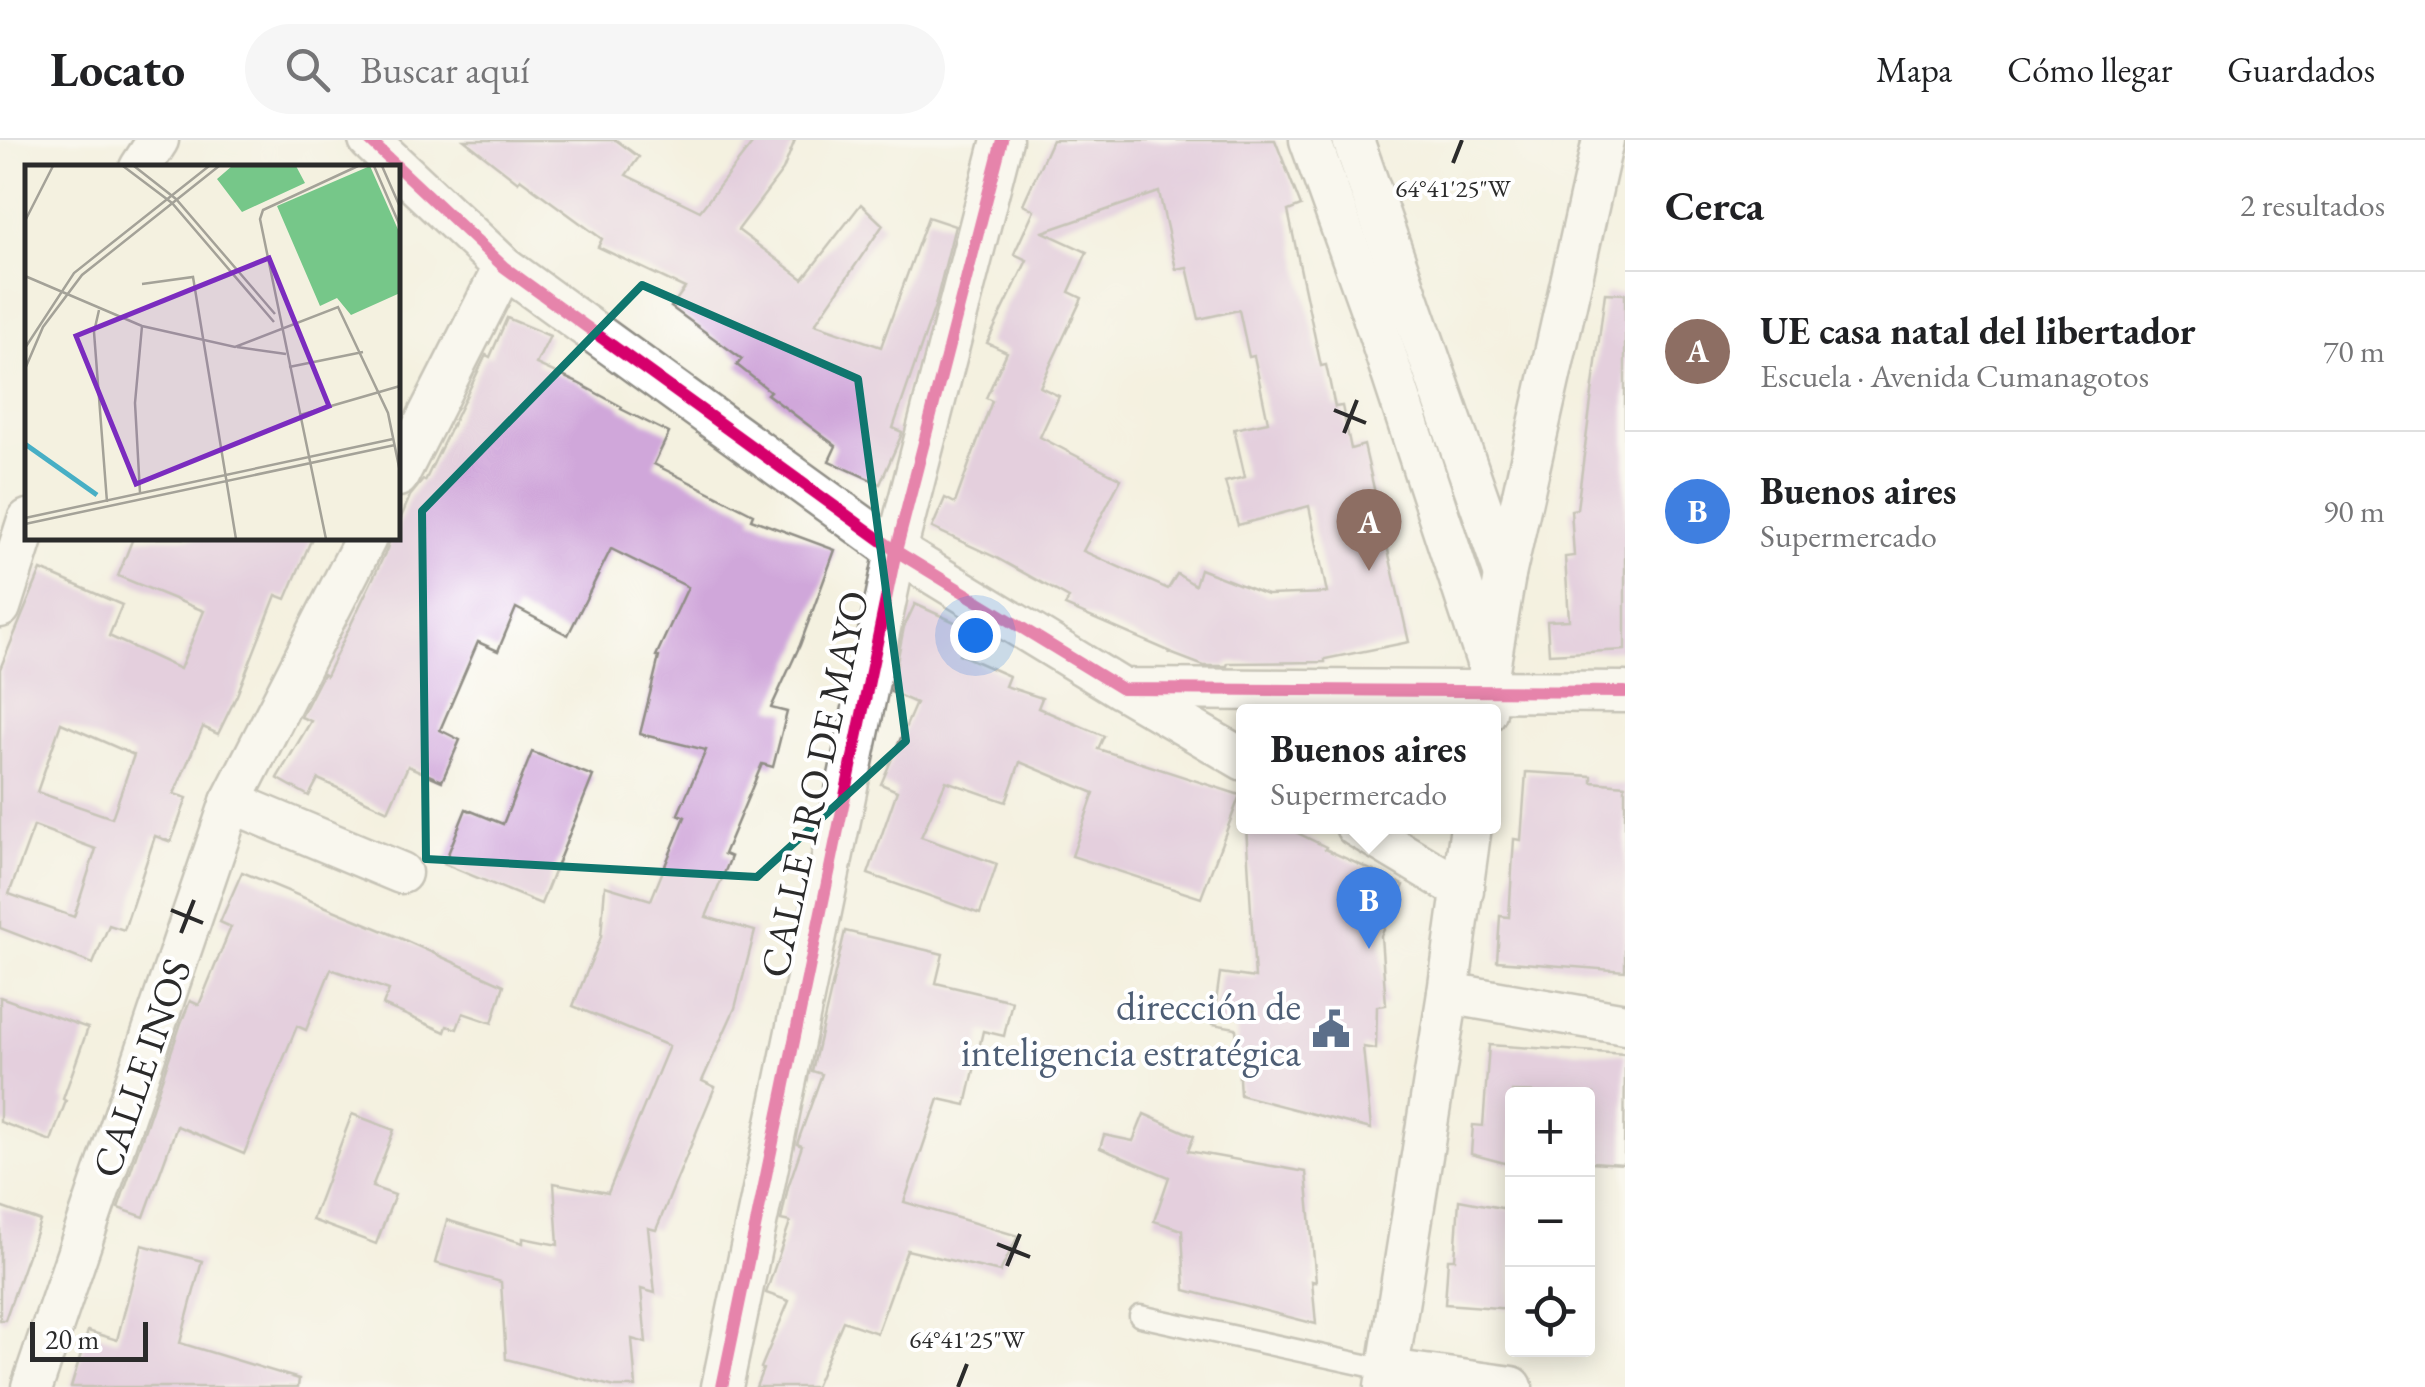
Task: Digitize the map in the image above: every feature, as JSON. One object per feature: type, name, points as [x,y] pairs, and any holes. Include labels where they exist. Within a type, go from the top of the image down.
[{"type":"street","points":[[142,165],[158,140]]},
{"type":"street","points":[[369,140],[396,165]]},
{"type":"street","name":"CALLE 1RO DE MAYO","points":[[722,1387],[896,551],[1002,140]]},
{"type":"street","points":[[1310,140],[1376,325],[1488,691]]},
{"type":"street","points":[[1353,140],[1505,575]]},
{"type":"street","points":[[1488,691],[1505,575],[1602,140]]},
{"type":"street","points":[[400,169],[504,267],[896,551],[1236,755]]},
{"type":"street","points":[[400,472],[504,267]]},
{"type":"street","points":[[0,607],[25,529]]},
{"type":"street","name":"CALLE INOS","points":[[32,1387],[231,802],[365,540]]},
{"type":"street","points":[[1122,689],[1625,692]]},
{"type":"street","points":[[231,802],[401,874]]},
{"type":"street","points":[[1369,834],[1463,890]]},
{"type":"street","points":[[1470,834],[1387,1379],[1512,1387]]},
{"type":"street","points":[[1448,993],[1625,1024]]},
{"type":"lane","points":[[1140,1316],[1387,1379]]},
{"type":"highlighted area","points":[[642,285],[858,379],[906,741],[757,877],[426,859],[422,511]]},
{"type":"building","points":[[464,140],[616,140],[639,157],[626,175],[700,211],[755,140],[795,140],[783,170],[738,230],[803,279],[861,204],[883,225],[815,324],[881,347],[928,217],[955,226],[935,306],[893,428],[902,432],[901,436],[880,484],[829,461],[836,446],[767,394],[770,391],[737,365],[742,359],[671,307],[685,288],[598,247],[602,239]]},
{"type":"building","points":[[1052,140],[1275,140],[1301,206],[1288,211],[1321,366],[1326,365],[1335,407],[1342,406],[1351,449],[1364,445],[1409,642],[1325,662],[1204,666],[1065,606],[1069,598],[932,528],[945,498],[955,503],[992,401],[986,398],[1007,352],[987,343],[1027,260],[1014,254],[1034,210],[1023,204]],"holes":[[[1159,192],[1176,269],[1187,267],[1199,319],[1239,310],[1249,357],[1254,356],[1268,422],[1234,429],[1245,477],[1225,482],[1238,525],[1309,506],[1327,593],[1267,595],[1200,569],[1195,585],[1177,574],[1168,589],[1083,551],[1121,479],[1040,437],[1059,396],[1040,387],[1082,298],[1069,292],[1087,252],[1043,232]]]},
{"type":"building","points":[[1605,293],[1625,294],[1625,650],[1549,654],[1547,621],[1569,620],[1565,557],[1574,556],[1571,510],[1577,509]]},
{"type":"building","points":[[507,318],[550,336],[536,364],[669,433],[654,464],[753,514],[751,519],[835,550],[800,645],[771,708],[787,712],[773,767],[762,764],[724,854],[731,857],[706,917],[755,931],[735,1008],[702,1081],[715,1087],[656,1230],[648,1228],[655,1293],[641,1289],[646,1343],[632,1339],[636,1387],[615,1387],[506,1359],[501,1282],[435,1263],[447,1220],[523,1243],[523,1238],[558,1245],[554,1183],[608,1193],[669,1046],[573,1006],[601,937],[605,886],[651,900],[685,817],[678,814],[706,750],[640,734],[659,657],[656,656],[688,587],[611,549],[568,635],[516,608],[498,651],[478,642],[440,730],[460,740],[442,781],[408,766],[388,811],[318,779],[309,796],[277,778],[311,721],[301,717],[323,674],[326,676],[389,540],[400,540],[400,520],[410,496],[425,481],[486,355],[490,357]]},
{"type":"building","points":[[132,540],[311,540],[286,599],[276,595],[218,734],[203,727],[174,794],[187,798],[171,842],[155,836],[124,930],[109,925],[93,964],[0,928],[0,669],[41,570],[122,605],[109,636],[180,669],[204,611],[118,576]],"holes":[[[61,723],[134,755],[112,818],[37,792]],[[34,826],[96,849],[74,917],[9,894]]]},
{"type":"building","points":[[915,604],[970,629],[959,654],[1009,676],[1005,686],[1042,698],[1038,708],[1104,736],[1098,749],[1236,794],[1236,806],[1201,898],[1072,856],[1094,793],[1020,762],[1006,802],[946,781],[921,837],[997,864],[980,914],[868,874],[897,791],[881,784],[916,703],[891,692],[904,627]]},
{"type":"building","points":[[532,752],[593,776],[541,904],[444,864],[466,809],[503,824]]},
{"type":"building","points":[[1526,772],[1592,776],[1592,782],[1625,785],[1625,971],[1497,961],[1500,916],[1509,917],[1514,839],[1521,840]]},
{"type":"building","points":[[1246,834],[1299,834],[1404,885],[1381,936],[1386,1005],[1377,1006],[1376,1049],[1363,1047],[1371,1129],[1240,1095],[1236,1028],[1213,1024],[1220,973],[1255,978]]},
{"type":"building","points":[[242,872],[504,985],[492,1023],[463,1013],[457,1029],[447,1026],[445,1032],[383,1005],[389,990],[331,969],[306,1030],[297,1026],[244,1154],[177,1126],[144,1217],[118,1208],[181,1023],[190,1001],[199,1005],[231,927],[220,922]]},
{"type":"building","points":[[845,931],[943,954],[936,983],[1012,1001],[1004,1036],[983,1031],[966,1105],[939,1099],[904,1202],[1018,1236],[1000,1272],[907,1250],[877,1333],[843,1321],[815,1387],[756,1387],[789,1301],[766,1293],[790,1222],[781,1220],[802,1146],[797,1144],[822,1074],[812,1071]]},
{"type":"building","points":[[0,997],[88,1028],[51,1141],[0,1122]]},
{"type":"building","points":[[1489,1045],[1625,1054],[1624,1164],[1595,1162],[1595,1087],[1505,1087],[1505,1163],[1471,1154],[1473,1125],[1483,1126]]},
{"type":"building","points":[[352,1114],[394,1130],[372,1187],[395,1195],[376,1244],[312,1220]]},
{"type":"building","points":[[1144,1114],[1194,1136],[1188,1151],[1306,1172],[1316,1324],[1185,1290],[1182,1230],[1154,1221],[1169,1177],[1100,1148],[1104,1135],[1133,1141]]},
{"type":"building","points":[[1459,1200],[1505,1209],[1505,1309],[1445,1304],[1448,1259],[1455,1259]]},
{"type":"building","points":[[0,1207],[40,1221],[5,1320],[0,1320]]},
{"type":"building","points":[[142,1245],[202,1261],[180,1343],[299,1379],[298,1387],[71,1387],[88,1331],[117,1340]]},
{"type":"cycle path","points":[[369,140],[396,165]]},
{"type":"cycle path","points":[[722,1387],[896,551],[1002,140]]},
{"type":"cycle path","points":[[400,169],[504,267],[896,551],[1122,689],[1625,692]]},
{"type":"place","name":"UE casa natal del libertador","points":[[1369,571]]},
{"type":"place","name":"Buenos aires","points":[[1369,949]]},
{"type":"place","name":"dirección de inteligencia estratégica","points":[[1331,1029]]}]
